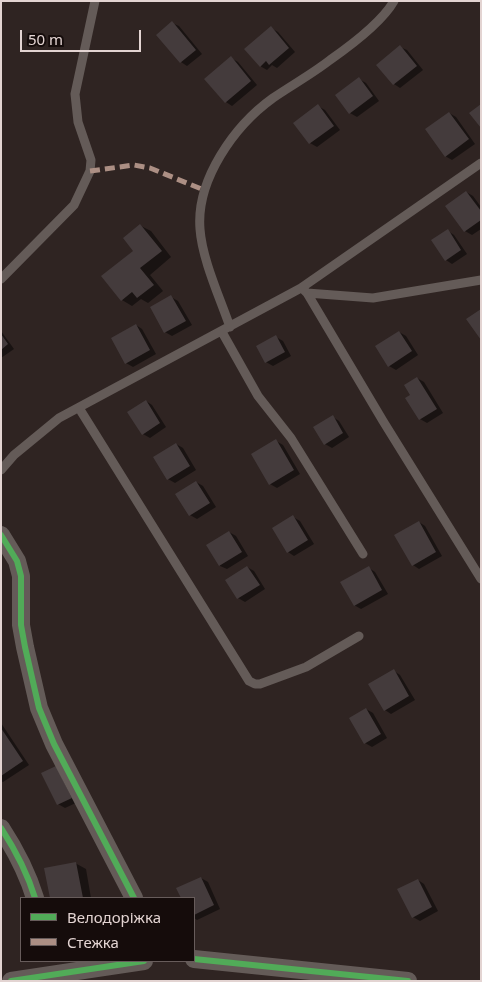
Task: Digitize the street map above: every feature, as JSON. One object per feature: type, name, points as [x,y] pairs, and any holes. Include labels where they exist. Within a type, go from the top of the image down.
[{"type":"street","points":[[1,535],[17,561],[21,576],[24,647],[39,708],[54,744],[133,897]]},
{"type":"street","points":[[1,828],[28,875],[35,897]]},
{"type":"street","points":[[195,959],[408,981]]},
{"type":"street","points":[[11,981],[45,968],[130,962]]},
{"type":"lane","points":[[1,279],[74,205],[90,171],[90,160],[78,122],[75,94],[95,1]]},
{"type":"lane","points":[[363,554],[291,438],[258,396],[226,330],[200,231],[201,199],[209,176],[222,152],[263,106],[348,48],[373,25],[394,1]]},
{"type":"lane","points":[[1,470],[14,455],[59,418],[304,290],[481,163]]},
{"type":"lane","points":[[304,290],[373,298],[481,280]]},
{"type":"lane","points":[[304,290],[481,579]]},
{"type":"lane","points":[[79,408],[249,682],[260,684],[306,666],[359,636]]},
{"type":"building","points":[[172,21],[196,50],[180,63],[156,35]]},
{"type":"building","points":[[271,26],[289,48],[269,65],[266,61],[260,67],[244,49]]},
{"type":"building","points":[[400,45],[417,66],[393,85],[376,65]]},
{"type":"building","points":[[231,56],[251,81],[225,103],[204,79]]},
{"type":"building","points":[[359,77],[373,96],[349,114],[335,95]]},
{"type":"building","points":[[318,104],[334,126],[309,144],[293,123]]},
{"type":"building","points":[[481,104],[481,128],[469,113]]},
{"type":"building","points":[[449,112],[469,139],[445,157],[425,129]]},
{"type":"building","points":[[466,191],[481,211],[481,220],[464,232],[445,206]]},
{"type":"building","points":[[140,224],[162,251],[140,268],[154,285],[137,298],[132,292],[121,301],[101,276],[133,251],[123,238]]},
{"type":"building","points":[[448,229],[461,250],[445,261],[431,240]]},
{"type":"building","points":[[171,295],[186,321],[164,333],[150,307]]},
{"type":"building","points":[[481,309],[481,340],[466,319]]},
{"type":"building","points":[[136,324],[150,350],[125,364],[111,338]]},
{"type":"building","points":[[399,331],[412,351],[388,367],[375,346]]},
{"type":"building","points":[[1,334],[8,344],[1,350]]},
{"type":"building","points":[[276,335],[285,352],[265,363],[256,346]]},
{"type":"building","points":[[417,377],[437,409],[419,420],[405,398],[410,395],[404,385]]},
{"type":"building","points":[[146,400],[160,423],[142,435],[127,412]]},
{"type":"building","points":[[333,415],[343,433],[324,445],[313,427]]},
{"type":"building","points":[[276,439],[294,470],[269,485],[251,454]]},
{"type":"building","points":[[176,443],[190,466],[167,480],[153,457]]},
{"type":"building","points":[[196,481],[210,503],[189,516],[175,494]]},
{"type":"building","points":[[293,515],[308,540],[287,553],[272,528]]},
{"type":"building","points":[[419,521],[436,552],[412,566],[394,535]]},
{"type":"building","points":[[229,531],[242,552],[219,566],[206,545]]},
{"type":"building","points":[[247,566],[260,585],[237,599],[225,580]]},
{"type":"building","points":[[369,566],[382,590],[354,606],[340,582]]},
{"type":"building","points":[[394,669],[409,696],[384,711],[368,684]]},
{"type":"building","points":[[366,708],[381,734],[364,744],[349,718]]},
{"type":"building","points":[[1,728],[23,761],[1,776]]},
{"type":"building","points":[[56,766],[72,798],[57,805],[41,773]]},
{"type":"building","points":[[76,862],[83,897],[50,897],[44,868]]},
{"type":"building","points":[[201,877],[214,905],[195,914],[195,897],[180,897],[176,888]]},
{"type":"building","points":[[418,879],[432,907],[412,918],[397,889]]},
{"type":"marked path","points":[[90,171],[134,165],[150,168],[204,190]]},
{"type":"cycle path","points":[[1,535],[17,561],[21,576],[21,625],[39,708],[54,744],[133,897]]},
{"type":"cycle path","points":[[1,828],[21,862],[35,897]]},
{"type":"cycle path","points":[[195,959],[408,981]]},
{"type":"cycle path","points":[[11,981],[137,962]]}]
